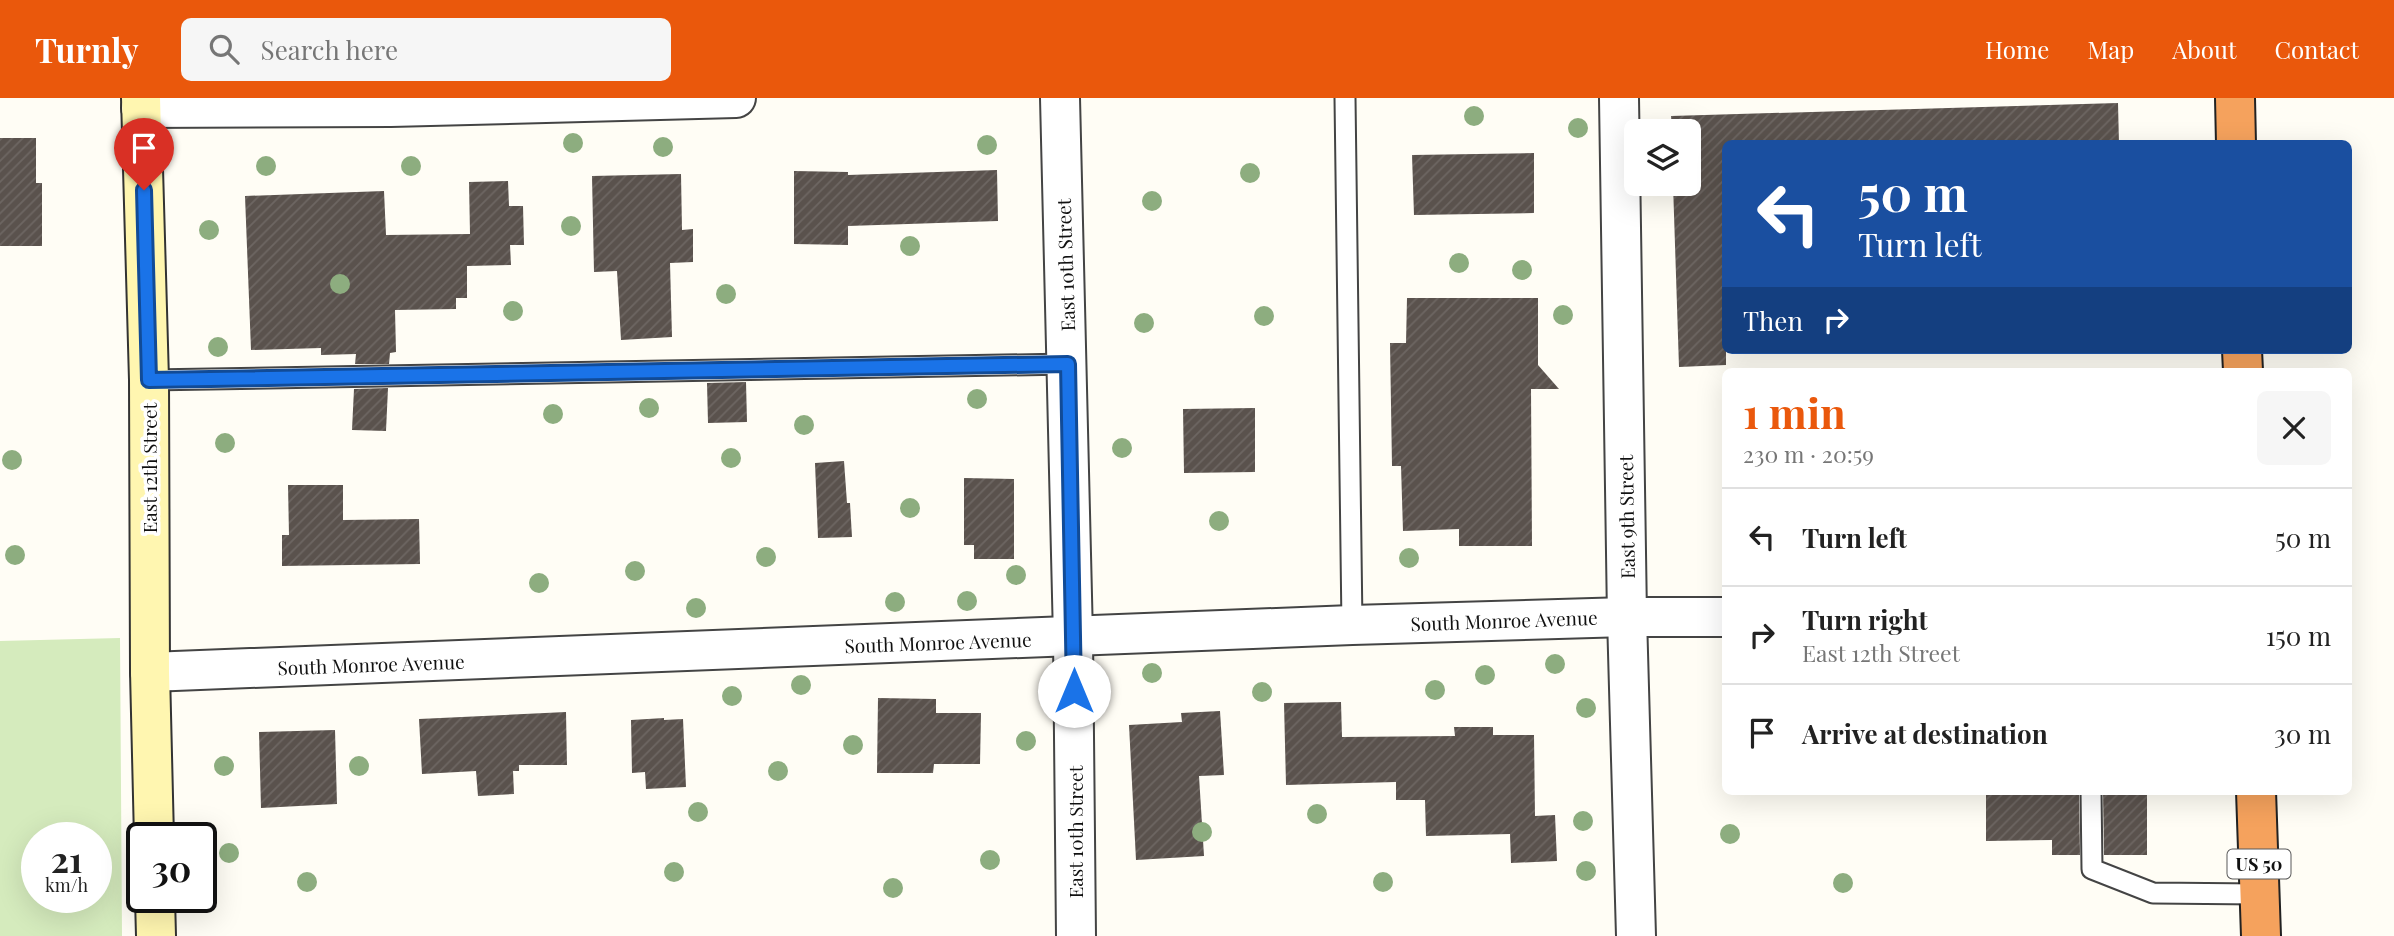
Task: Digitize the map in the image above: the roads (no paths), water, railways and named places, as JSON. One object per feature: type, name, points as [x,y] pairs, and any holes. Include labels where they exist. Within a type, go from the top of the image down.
[{"type":"highway","points":[[2235,98],[2236,140]]},
{"type":"highway","name":"US 50","points":[[2256,795],[2261,936]]},
{"type":"street","points":[[141,103],[391,107],[736,98]]},
{"type":"street","name":"East 10th Street","points":[[1060,98],[1068,364],[1076,936]]},
{"type":"street","name":"East 9th Street","points":[[1619,98],[1627,617],[1636,936]]},
{"type":"street","name":"East 12th Street","points":[[141,103],[149,380],[154,822]]},
{"type":"street","name":"South Monroe Avenue","points":[[150,672],[1352,625],[1722,617]]},
{"type":"street","points":[[155,913],[156,936]]},
{"type":"lane","points":[[1345,98],[1352,625]]},
{"type":"lane","points":[[149,380],[1068,364]]},
{"type":"lane","points":[[2091,795],[2092,869],[2152,893],[2259,894]]}]
